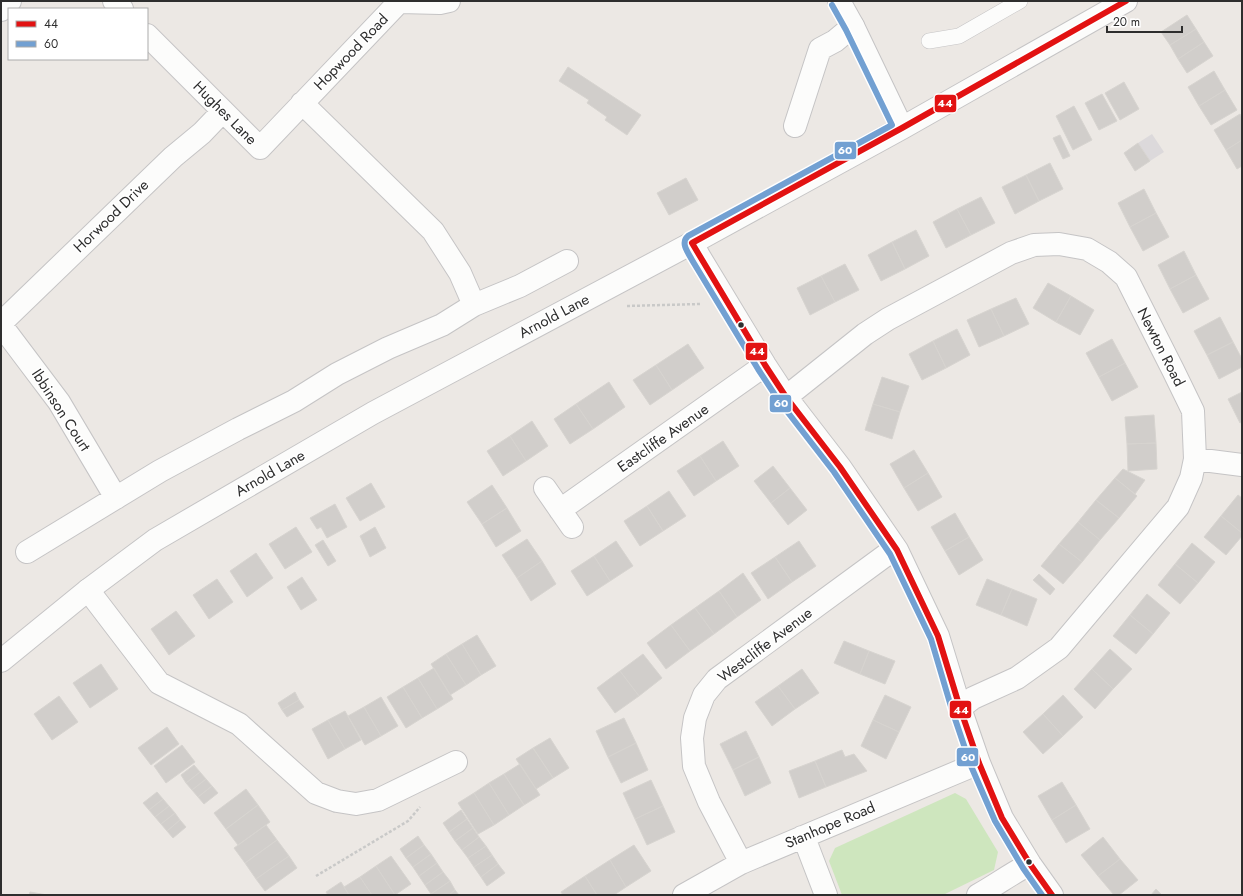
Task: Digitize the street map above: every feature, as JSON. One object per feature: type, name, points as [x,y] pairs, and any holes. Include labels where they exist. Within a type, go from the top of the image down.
[{"type":"street","points":[[1,10],[10,1]]},
{"type":"street","points":[[400,1],[440,3],[449,1]]},
{"type":"street","name":"Hopwood Road","points":[[302,103],[400,1]]},
{"type":"street","points":[[839,1],[853,26],[902,128]]},
{"type":"street","name":"Arnold Lane","points":[[1,660],[88,590],[155,540],[366,417],[692,243],[902,128],[1126,1]]},
{"type":"street","points":[[795,126],[820,49],[835,41],[853,26]]},
{"type":"street","name":"Hughes Lane","points":[[148,36],[260,148],[302,103]]},
{"type":"street","points":[[302,103],[433,231],[460,273],[474,305]]},
{"type":"street","name":"Horwood Drive","points":[[1,324],[173,156],[202,133],[223,111]]},
{"type":"street","points":[[692,243],[765,365],[786,397],[840,467],[897,550],[938,636],[979,763],[1002,818],[1030,864],[1052,895]]},
{"type":"street","name":"Newton Road","points":[[786,397],[865,334],[888,319],[1011,253],[1034,245],[1059,244],[1087,249],[1109,262],[1126,277],[1193,411],[1195,459],[1191,478],[1178,506],[1059,648],[1017,678],[974,698],[960,708]]},
{"type":"street","points":[[27,552],[160,471],[238,429],[294,402],[337,374],[388,348],[442,325],[474,305],[520,286],[567,261]]},
{"type":"street","name":"Ibbinson Court","points":[[1,324],[59,402],[116,498]]},
{"type":"street","name":"Eastcliffe Avenue","points":[[545,488],[566,518],[765,365]]},
{"type":"street","points":[[1195,459],[1242,464]]},
{"type":"street","name":"Westcliffe Avenue","points":[[740,863],[709,802],[694,766],[692,738],[695,718],[704,695],[717,679],[886,555],[897,550]]},
{"type":"street","points":[[88,590],[159,683],[239,724],[245,731],[316,792],[337,801],[356,804],[378,800],[456,762]]},
{"type":"street","name":"Stanhope Road","points":[[684,895],[740,863],[979,763]]},
{"type":"street","points":[[802,837],[808,848],[826,895]]},
{"type":"street","points":[[978,895],[1030,864]]},
{"type":"lane","points":[[929,41],[959,36],[1020,1]]},
{"type":"path","points":[[599,292],[618,306],[703,304]]},
{"type":"path","points":[[316,876],[408,821],[422,804]]},
{"type":"shaded area","points":[[1152,134],[1164,152],[1150,161],[1138,143]]},
{"type":"green space","points":[[955,793],[966,799],[998,852],[994,870],[943,895],[842,895],[829,861],[835,848]]},
{"type":"building","points":[[1187,15],[1196,29],[1170,45],[1161,32]]},
{"type":"building","points":[[1196,29],[1204,42],[1178,59],[1170,45]]},
{"type":"building","points":[[1204,42],[1213,56],[1187,73],[1178,59]]},
{"type":"building","points":[[568,67],[641,115],[627,135],[605,120],[607,117],[587,103],[589,100],[559,81]]},
{"type":"building","points":[[1214,71],[1225,90],[1199,106],[1188,87]]},
{"type":"building","points":[[1124,82],[1139,109],[1120,120],[1105,93]]},
{"type":"building","points":[[1225,90],[1237,110],[1211,125],[1199,106]]},
{"type":"building","points":[[1102,94],[1117,121],[1099,130],[1085,103]]},
{"type":"building","points":[[1074,106],[1092,140],[1073,150],[1056,116]]},
{"type":"building","points":[[1240,114],[1242,118],[1242,140],[1226,150],[1214,130]]},
{"type":"building","points":[[1060,135],[1070,156],[1063,159],[1053,138]]},
{"type":"building","points":[[1242,140],[1242,166],[1237,169],[1226,150]]},
{"type":"building","points":[[1138,143],[1150,161],[1135,171],[1124,153]]},
{"type":"building","points":[[1050,163],[1063,189],[1039,201],[1026,175]]},
{"type":"building","points":[[1026,175],[1039,201],[1015,214],[1002,187]]},
{"type":"building","points":[[686,178],[698,200],[669,215],[657,193]]},
{"type":"building","points":[[1144,189],[1156,213],[1130,227],[1118,203]]},
{"type":"building","points":[[981,197],[995,223],[971,235],[957,209]]},
{"type":"building","points":[[957,209],[971,235],[946,248],[933,222]]},
{"type":"building","points":[[1156,213],[1169,237],[1143,251],[1130,227]]},
{"type":"building","points":[[916,230],[929,256],[905,269],[892,242]]},
{"type":"building","points":[[892,242],[905,269],[881,281],[868,255]]},
{"type":"building","points":[[1184,251],[1196,275],[1170,289],[1158,265]]},
{"type":"building","points":[[845,264],[859,290],[835,302],[821,276]]},
{"type":"building","points":[[1196,275],[1209,299],[1183,313],[1170,289]]},
{"type":"building","points":[[821,276],[835,302],[810,315],[797,288]]},
{"type":"building","points":[[1048,283],[1071,296],[1056,322],[1033,308]]},
{"type":"building","points":[[1071,296],[1094,310],[1080,335],[1056,322]]},
{"type":"building","points":[[1016,298],[1029,324],[1004,336],[991,309]]},
{"type":"building","points":[[991,309],[1004,336],[979,347],[967,320]]},
{"type":"building","points":[[1220,317],[1233,342],[1207,355],[1194,331]]},
{"type":"building","points":[[957,329],[970,355],[946,368],[933,341]]},
{"type":"building","points":[[1112,339],[1125,363],[1099,377],[1086,353]]},
{"type":"building","points":[[933,341],[946,368],[922,380],[909,354]]},
{"type":"building","points":[[1233,342],[1242,359],[1242,367],[1219,379],[1207,355]]},
{"type":"building","points":[[688,344],[704,368],[672,390],[656,365]]},
{"type":"building","points":[[1125,363],[1138,387],[1112,401],[1099,377]]},
{"type":"building","points":[[656,365],[672,390],[650,405],[633,380]]},
{"type":"building","points":[[882,377],[909,386],[900,412],[873,404]]},
{"type":"building","points":[[609,382],[625,407],[593,429],[576,404]]},
{"type":"building","points":[[1242,392],[1242,422],[1240,423],[1228,399]]},
{"type":"building","points":[[576,404],[593,429],[570,444],[554,419]]},
{"type":"building","points":[[873,404],[900,412],[892,439],[865,430]]},
{"type":"building","points":[[1154,415],[1156,443],[1127,444],[1125,417]]},
{"type":"building","points":[[532,421],[548,446],[526,461],[510,436]]},
{"type":"building","points":[[510,436],[526,461],[503,476],[487,451]]},
{"type":"building","points":[[723,441],[739,466],[716,481],[700,456]]},
{"type":"building","points":[[1156,443],[1157,469],[1128,471],[1127,444]]},
{"type":"building","points":[[914,450],[928,473],[904,488],[890,464]]},
{"type":"building","points":[[700,456],[716,481],[694,496],[677,471]]},
{"type":"building","points":[[773,466],[790,488],[771,503],[754,481]]},
{"type":"building","points":[[1123,469],[1145,480],[1135,494],[1115,478]]},
{"type":"building","points":[[928,473],[942,497],[918,511],[904,488]]},
{"type":"building","points":[[1115,478],[1137,496],[1119,518],[1096,500]]},
{"type":"building","points":[[371,483],[385,507],[360,521],[346,498]]},
{"type":"building","points":[[492,485],[507,508],[482,524],[467,502]]},
{"type":"building","points":[[790,488],[807,510],[788,525],[771,503]]},
{"type":"building","points":[[669,491],[686,516],[663,531],[647,506]]},
{"type":"building","points":[[1238,495],[1242,498],[1242,533],[1221,516]]},
{"type":"building","points":[[1096,500],[1119,518],[1100,540],[1078,522]]},
{"type":"building","points":[[335,504],[347,527],[327,538],[321,527],[317,529],[310,518]]},
{"type":"building","points":[[647,506],[663,531],[640,546],[624,521]]},
{"type":"building","points":[[507,508],[521,531],[496,547],[482,524]]},
{"type":"building","points":[[955,513],[969,537],[945,551],[931,527]]},
{"type":"building","points":[[1221,516],[1242,533],[1242,536],[1226,555],[1204,537]]},
{"type":"building","points":[[1078,522],[1100,540],[1082,562],[1059,544]]},
{"type":"building","points":[[296,527],[312,552],[285,569],[269,544]]},
{"type":"building","points":[[375,527],[386,548],[370,557],[360,536]]},
{"type":"building","points":[[969,537],[983,560],[959,575],[945,551]]},
{"type":"building","points":[[527,539],[542,561],[517,578],[502,555]]},
{"type":"building","points":[[323,540],[336,561],[328,566],[315,545]]},
{"type":"building","points":[[616,541],[633,566],[610,581],[594,556]]},
{"type":"building","points":[[799,541],[816,566],[792,582],[775,557]]},
{"type":"building","points":[[1192,543],[1215,562],[1198,583],[1175,564]]},
{"type":"building","points":[[1059,544],[1082,562],[1063,584],[1041,566]]},
{"type":"building","points":[[256,553],[273,578],[247,597],[230,571]]},
{"type":"building","points":[[594,556],[610,581],[587,596],[571,571]]},
{"type":"building","points":[[775,557],[792,582],[768,599],[751,573]]},
{"type":"building","points":[[542,561],[556,584],[531,601],[517,578]]},
{"type":"building","points":[[1175,564],[1198,583],[1180,604],[1158,585]]},
{"type":"building","points":[[743,573],[761,600],[737,617],[719,591]]},
{"type":"building","points":[[1039,574],[1055,589],[1050,595],[1033,580]]},
{"type":"building","points":[[302,577],[317,600],[301,610],[287,587]]},
{"type":"building","points":[[217,579],[233,602],[209,619],[193,595]]},
{"type":"building","points":[[987,579],[1012,589],[1001,615],[976,605]]},
{"type":"building","points":[[1012,589],[1037,599],[1027,626],[1001,615]]},
{"type":"building","points":[[719,591],[737,617],[714,634],[695,608]]},
{"type":"building","points":[[1147,594],[1170,613],[1153,634],[1130,615]]},
{"type":"building","points":[[695,608],[714,634],[690,651],[671,625]]},
{"type":"building","points":[[176,611],[195,636],[169,655],[151,629]]},
{"type":"building","points":[[1130,615],[1153,634],[1136,654],[1113,636]]},
{"type":"building","points":[[671,625],[690,651],[666,669],[647,643]]},
{"type":"building","points":[[477,635],[496,666],[481,675],[462,644]]},
{"type":"building","points":[[844,641],[869,651],[860,674],[834,663]]},
{"type":"building","points":[[462,644],[481,675],[466,685],[446,654]]},
{"type":"building","points":[[1110,649],[1132,669],[1113,689],[1092,669]]},
{"type":"building","points":[[869,651],[895,661],[885,684],[860,674]]},
{"type":"building","points":[[446,654],[466,685],[450,695],[431,664]]},
{"type":"building","points":[[643,654],[662,678],[639,696],[620,671]]},
{"type":"building","points":[[101,664],[118,689],[90,708],[73,683]]},
{"type":"building","points":[[434,668],[453,699],[437,709],[418,678]]},
{"type":"building","points":[[802,669],[819,693],[795,709],[778,686]]},
{"type":"building","points":[[1092,669],[1113,689],[1095,709],[1074,689]]},
{"type":"building","points":[[620,671],[639,696],[615,713],[597,688]]},
{"type":"building","points":[[418,678],[437,709],[422,718],[403,687]]},
{"type":"building","points":[[778,686],[795,709],[772,726],[755,702]]},
{"type":"building","points":[[403,687],[422,718],[406,728],[387,697]]},
{"type":"building","points":[[295,692],[299,700],[282,710],[278,703]]},
{"type":"building","points":[[885,695],[911,707],[899,732],[873,720]]},
{"type":"building","points":[[1063,695],[1083,717],[1063,736],[1043,714]]},
{"type":"building","points":[[59,696],[78,722],[52,740],[34,714]]},
{"type":"building","points":[[381,697],[398,726],[381,736],[364,707]]},
{"type":"building","points":[[299,700],[304,707],[287,717],[282,710]]},
{"type":"building","points":[[364,707],[381,736],[365,745],[348,716]]},
{"type":"building","points":[[345,711],[361,740],[345,749],[328,720]]},
{"type":"building","points":[[1043,714],[1063,736],[1043,754],[1023,732]]},
{"type":"building","points":[[624,718],[636,743],[608,757],[596,731]]},
{"type":"building","points":[[328,720],[345,749],[328,759],[312,729]]},
{"type":"building","points":[[873,720],[899,732],[886,759],[861,746]]},
{"type":"building","points":[[167,727],[179,744],[151,765],[138,748]]},
{"type":"building","points":[[746,731],[759,757],[733,770],[720,744]]},
{"type":"building","points":[[550,738],[569,768],[553,778],[533,748]]},
{"type":"building","points":[[636,743],[648,770],[621,783],[608,757]]},
{"type":"building","points":[[182,745],[195,762],[166,783],[154,766]]},
{"type":"building","points":[[533,748],[553,778],[536,789],[516,759]]},
{"type":"building","points":[[842,750],[845,757],[854,754],[867,771],[826,787],[815,761]]},
{"type":"building","points":[[759,757],[771,783],[745,796],[733,770]]},
{"type":"building","points":[[815,761],[826,787],[799,798],[789,771]]},
{"type":"building","points":[[520,764],[540,795],[524,805],[504,774]]},
{"type":"building","points":[[194,765],[200,772],[186,783],[181,775]]},
{"type":"building","points":[[200,772],[206,779],[192,790],[186,783]]},
{"type":"building","points":[[504,774],[524,805],[509,815],[489,783]]},
{"type":"building","points":[[206,779],[212,786],[198,797],[192,790]]},
{"type":"building","points":[[651,780],[663,806],[635,819],[623,793]]},
{"type":"building","points":[[1062,782],[1076,805],[1052,820],[1038,796]]},
{"type":"building","points":[[489,783],[509,815],[494,825],[474,793]]},
{"type":"building","points":[[212,786],[218,793],[204,804],[198,797]]},
{"type":"building","points":[[246,789],[258,805],[226,829],[214,813]]},
{"type":"building","points":[[157,792],[163,799],[149,810],[143,803]]},
{"type":"building","points":[[474,793],[494,825],[478,834],[458,803]]},
{"type":"building","points":[[163,799],[169,806],[155,817],[149,810]]},
{"type":"building","points":[[258,805],[270,822],[238,845],[226,829]]},
{"type":"building","points":[[1076,805],[1090,829],[1066,843],[1052,820]]},
{"type":"building","points":[[169,806],[175,813],[161,824],[155,817]]},
{"type":"building","points":[[663,806],[675,832],[647,845],[635,819]]},
{"type":"building","points":[[461,810],[467,819],[449,832],[443,823]]},
{"type":"building","points":[[175,813],[180,820],[167,831],[161,824]]},
{"type":"building","points":[[467,819],[473,828],[455,841],[449,832]]},
{"type":"building","points":[[180,820],[186,827],[173,838],[167,831]]},
{"type":"building","points":[[266,825],[277,840],[245,863],[234,848]]},
{"type":"building","points":[[473,828],[479,837],[462,850],[455,841]]},
{"type":"building","points":[[418,836],[424,845],[406,858],[400,849]]},
{"type":"building","points":[[479,837],[486,846],[468,858],[462,850]]},
{"type":"building","points":[[1103,837],[1120,859],[1098,876],[1081,855]]},
{"type":"building","points":[[277,840],[289,856],[256,879],[245,863]]},
{"type":"building","points":[[424,845],[431,854],[413,867],[406,858]]},
{"type":"building","points":[[634,845],[651,871],[626,887],[610,860]]},
{"type":"building","points":[[486,846],[492,855],[474,867],[468,858]]},
{"type":"building","points":[[431,854],[437,863],[419,876],[413,867]]},
{"type":"building","points":[[492,855],[498,864],[481,877],[474,867]]},
{"type":"building","points":[[289,856],[297,868],[265,891],[256,879]]},
{"type":"building","points":[[391,856],[411,884],[395,895],[376,866]]},
{"type":"building","points":[[1120,859],[1138,880],[1119,895],[1114,895],[1098,876]]},
{"type":"building","points":[[610,860],[626,887],[614,895],[597,895],[585,876]]},
{"type":"building","points":[[437,863],[443,872],[425,885],[419,876]]},
{"type":"building","points":[[498,864],[505,873],[487,886],[481,877]]},
{"type":"building","points":[[376,866],[395,895],[372,895],[360,877]]},
{"type":"building","points":[[443,872],[450,881],[431,894],[425,885]]},
{"type":"building","points":[[585,876],[597,895],[563,895],[561,892]]},
{"type":"building","points":[[360,877],[372,895],[349,895],[344,887]]},
{"type":"building","points":[[450,881],[455,890],[449,895],[431,894]]},
{"type":"building","points":[[341,882],[349,895],[328,895],[326,892]]},
{"type":"building","points":[[1156,889],[1162,895],[1151,895]]},
{"type":"building","points":[[455,890],[459,895],[449,895]]},
{"type":"building","points":[[30,892],[47,895],[29,895]]},
{"type":"transit line","name":"44","points":[[1052,895],[1030,864],[1002,818],[979,763],[938,636],[897,550],[840,467],[786,397],[765,365],[692,243],[902,128],[1126,1]]},
{"type":"transit line","name":"60","points":[[832,5],[846,30],[892,125],[688,236],[685,245],[692,260],[779,401],[834,472],[890,554],[931,639],[952,710],[971,766],[995,821],[1023,868],[1042,895]]}]
